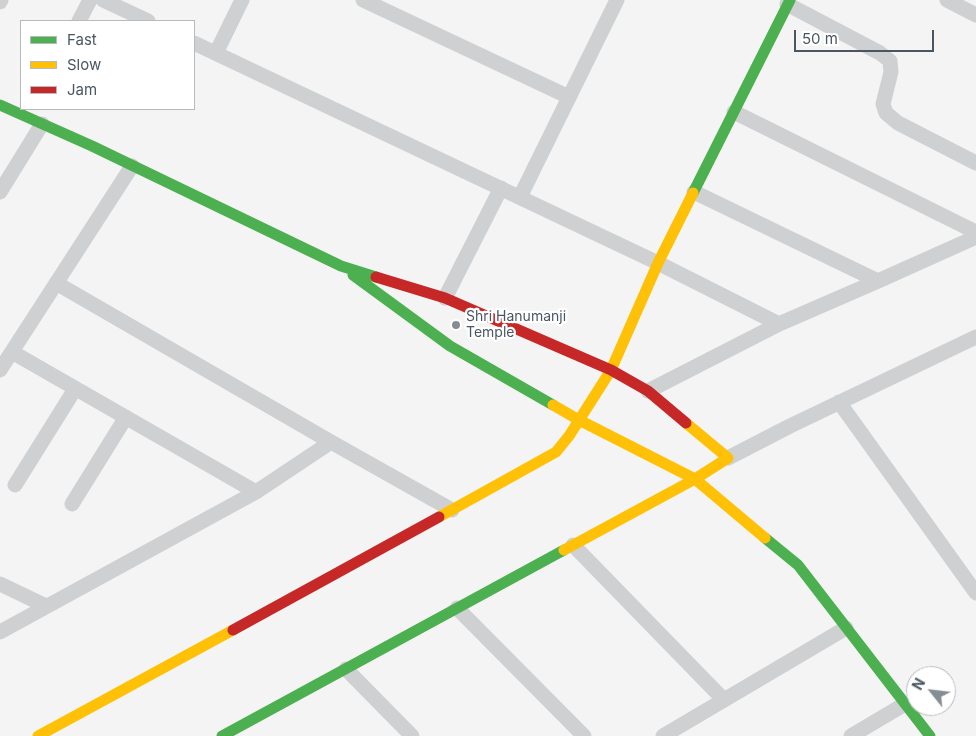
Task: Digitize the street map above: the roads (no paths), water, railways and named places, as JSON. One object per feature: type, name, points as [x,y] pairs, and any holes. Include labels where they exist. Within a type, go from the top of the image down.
[{"type":"street","points":[[80,20],[90,0]]},
{"type":"street","points":[[103,0],[146,20]]},
{"type":"street","points":[[216,53],[242,0]]},
{"type":"street","points":[[363,0],[569,97]]},
{"type":"street","points":[[520,197],[617,0]]},
{"type":"street","points":[[947,0],[976,15]]},
{"type":"street","points":[[38,736],[556,452],[580,420],[611,370],[658,263],[788,2],[880,53],[890,61],[891,72],[883,104],[886,114],[898,123],[976,163]]},
{"type":"street","points":[[195,42],[658,263],[779,324]]},
{"type":"street","points":[[0,105],[36,117],[132,166],[341,266],[445,298],[611,370],[648,391],[728,458]]},
{"type":"street","points":[[734,112],[976,232]]},
{"type":"street","points":[[0,192],[36,117]]},
{"type":"street","points":[[0,370],[132,166]]},
{"type":"street","points":[[445,298],[501,188]]},
{"type":"street","points":[[694,192],[878,281]]},
{"type":"street","points":[[648,391],[779,324],[976,236]]},
{"type":"street","points":[[341,266],[450,346],[580,420],[696,479],[798,565],[930,736]]},
{"type":"street","points":[[56,284],[452,510]]},
{"type":"street","points":[[229,735],[346,669],[696,479],[728,458],[839,402],[974,343]]},
{"type":"street","points":[[12,352],[256,492]]},
{"type":"street","points":[[15,485],[76,389]]},
{"type":"street","points":[[839,402],[976,594]]},
{"type":"street","points":[[72,504],[126,418]]},
{"type":"street","points":[[0,632],[256,492],[331,442]]},
{"type":"street","points":[[573,545],[724,700]]},
{"type":"street","points":[[0,584],[46,606]]},
{"type":"street","points":[[458,608],[584,736]]},
{"type":"street","points":[[663,736],[846,628]]},
{"type":"street","points":[[346,669],[412,736]]},
{"type":"street","points":[[851,736],[905,704]]},
{"type":"place","name":"Shri Hanumanji Temple","points":[[456,325]]}]
